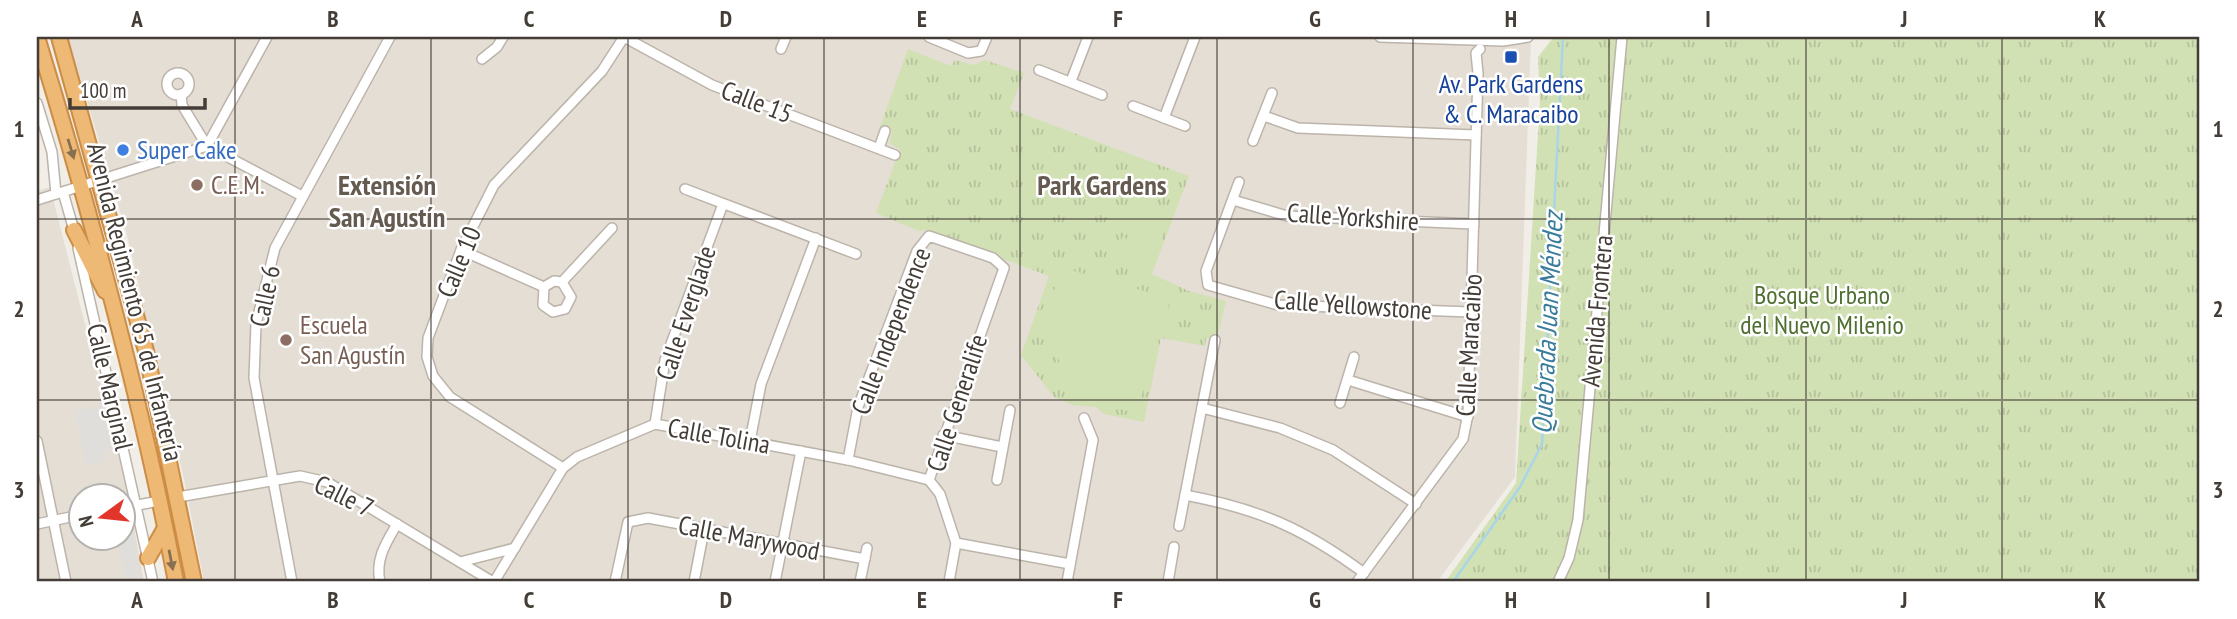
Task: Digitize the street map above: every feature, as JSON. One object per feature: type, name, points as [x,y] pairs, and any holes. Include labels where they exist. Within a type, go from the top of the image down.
[{"type":"highway","name":"Avenida Regimiento 65 de Infantería","points":[[37,37],[83,186],[115,307],[176,582]]},
{"type":"highway","name":"Avenida Regimiento 65 de Infantería","points":[[59,37],[146,351],[194,582]]},
{"type":"highway","points":[[74,230],[115,307]]},
{"type":"highway","points":[[148,558],[165,528]]},
{"type":"street","points":[[37,200],[207,146],[267,37]]},
{"type":"street","name":"Calle 6","points":[[292,582],[254,378],[256,324],[275,248],[390,37]]},
{"type":"street","points":[[482,59],[497,47],[503,37]]},
{"type":"street","name":"Calle 15","points":[[624,37],[712,85],[895,155]]},
{"type":"street","name":"Calle 10","points":[[563,468],[450,397],[433,376],[427,357],[428,338],[461,250],[494,185],[601,71],[624,37]]},
{"type":"street","points":[[781,49],[786,37]]},
{"type":"street","points":[[929,37],[968,53],[981,51],[987,37]]},
{"type":"street","points":[[1071,82],[1088,37]]},
{"type":"street","points":[[1164,118],[1195,37]]},
{"type":"street","points":[[1380,37],[1480,45],[1525,37]]},
{"type":"street","name":"Avenida Frontera","points":[[1558,582],[1569,558],[1578,520],[1622,37]]},
{"type":"street","name":"Calle Maracaibo","points":[[1357,582],[1464,439],[1468,417],[1480,45]]},
{"type":"street","points":[[1039,70],[1102,95]]},
{"type":"street","points":[[1254,141],[1272,93]]},
{"type":"street","points":[[181,94],[182,105],[207,146],[302,196]]},
{"type":"street","name":"Calle Marginal","points":[[37,103],[52,152],[59,193],[74,230],[138,505],[153,582]]},
{"type":"street","points":[[1133,106],[1185,126]]},
{"type":"street","points":[[1264,116],[1298,128],[1476,135]]},
{"type":"street","points":[[879,148],[885,131]]},
{"type":"street","points":[[1233,201],[1240,182]]},
{"type":"street","points":[[685,189],[856,254]]},
{"type":"street","name":"Calle Yorkshire","points":[[1233,201],[1287,216],[1474,224]]},
{"type":"street","name":"Calle Yellowstone","points":[[1233,201],[1206,271],[1208,285],[1278,305],[1471,312]]},
{"type":"street","name":"Calle Everglade","points":[[655,424],[665,360],[723,204]]},
{"type":"street","points":[[562,282],[612,228]]},
{"type":"street","name":"Calle Independence","points":[[848,460],[858,407],[917,251],[929,236],[993,258],[1004,268],[991,302]]},
{"type":"street","points":[[750,441],[761,384],[816,239]]},
{"type":"street","points":[[461,250],[544,287]]},
{"type":"street","points":[[554,281],[562,282],[569,288],[571,297],[565,309],[553,312],[543,305],[544,287],[554,281]]},
{"type":"street","name":"Calle Generalife","points":[[949,582],[956,543],[940,494],[929,480],[991,302]]},
{"type":"street","points":[[1179,526],[1215,340]]},
{"type":"street","points":[[1340,403],[1354,357]]},
{"type":"street","points":[[1348,380],[1468,417]]},
{"type":"street","points":[[1202,408],[1280,428],[1334,450],[1416,504]]},
{"type":"street","points":[[997,480],[1010,410]]},
{"type":"street","points":[[1068,582],[1093,440],[1084,418]]},
{"type":"street","name":"Calle Tolina","points":[[563,468],[577,457],[655,424],[848,460],[929,480]]},
{"type":"street","points":[[943,435],[1002,447]]},
{"type":"street","points":[[37,440],[66,582]]},
{"type":"street","points":[[775,582],[801,451]]},
{"type":"street","points":[[494,582],[563,468]]},
{"type":"street","name":"Calle 7","points":[[178,497],[300,476],[327,482],[494,582]]},
{"type":"street","points":[[1185,495],[1233,504],[1279,520],[1329,547],[1364,573]]},
{"type":"street","points":[[138,505],[159,501]]},
{"type":"street","points":[[37,524],[66,518]]},
{"type":"street","name":"Calle Marywood","points":[[615,582],[628,522],[648,518],[865,559]]},
{"type":"street","points":[[380,582],[378,571],[381,550],[397,524]]},
{"type":"street","points":[[694,582],[704,530]]},
{"type":"street","points":[[956,543],[1070,564]]},
{"type":"street","points":[[1168,582],[1174,547]]},
{"type":"street","points":[[460,562],[515,548]]},
{"type":"street","points":[[861,579],[867,548]]},
{"type":"shaded area","points":[[50,37],[1531,37],[1515,477],[1437,582],[204,582],[184,479],[126,231],[82,84],[66,89]]},
{"type":"shaded area","points":[[50,187],[125,482],[66,482],[66,552],[136,552],[136,538],[144,582],[37,582],[37,191]]},
{"type":"shaded area","points":[[106,404],[116,449],[105,451],[107,461],[86,465],[75,412]]},
{"type":"shaded area","points":[[136,546],[142,582],[126,582],[120,552],[136,552]]},
{"type":"green space","name":"Bosque Urbano del Nuevo Milenio","points":[[2200,37],[2200,582],[1445,582],[1516,483],[1540,102],[1538,57],[1553,38]]},
{"type":"green space","points":[[908,49],[951,66],[955,60],[974,65],[985,60],[1024,73],[1010,109],[1189,176],[1152,274],[1189,291],[1226,301],[1217,338],[1206,338],[1205,346],[1161,338],[1144,422],[1104,414],[1096,407],[1072,405],[1054,397],[1021,355],[1049,276],[926,230],[919,231],[876,213],[900,149],[889,143],[892,131],[880,127]]},
{"type":"green space","points":[[1130,204],[1169,220],[1160,242],[1121,226]]},
{"type":"green space","points":[[1122,237],[1158,250],[1150,271],[1114,258]]},
{"type":"green space","points":[[1064,268],[1165,297],[1169,306],[1136,414],[1092,397],[1080,388],[1060,363],[1049,334],[1048,319],[1050,300]]},
{"type":"waterway","name":"Quebrada Juan Méndez","points":[[1453,582],[1520,487],[1542,444],[1563,37]]},
{"type":"place","name":"Av. Park Gardens & C. Maracaibo","points":[[1511,57]]},
{"type":"place","name":"Super Cake","points":[[123,150]]},
{"type":"place","name":"C.E.M.","points":[[197,185]]},
{"type":"place","name":"Escuela San Agustín","points":[[286,340]]},
{"type":"district","name":"Park Gardens","points":[[1102,185]]},
{"type":"district","name":"Extensión San Agustín","points":[[387,201]]}]
